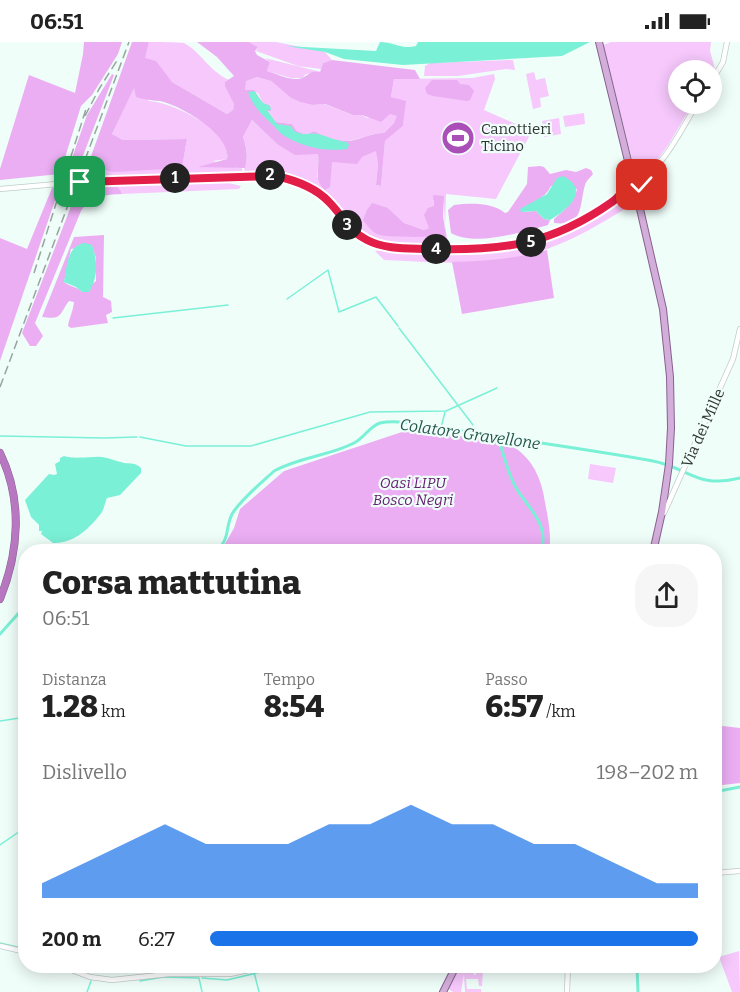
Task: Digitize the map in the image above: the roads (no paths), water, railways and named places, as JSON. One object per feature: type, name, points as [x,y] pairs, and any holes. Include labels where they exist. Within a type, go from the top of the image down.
[{"type":"highway","points":[[0,453],[11,482],[16,531],[10,573],[0,599]]},
{"type":"highway","points":[[0,464],[12,506],[10,557],[0,589]]},
{"type":"main road","points":[[599,42],[628,161],[630,171],[628,186],[640,209],[660,293],[668,341],[671,428],[667,483],[655,544]]},
{"type":"main road","points":[[630,171],[643,191],[634,197]]},
{"type":"main road","points":[[628,186],[639,183]]},
{"type":"main road","points":[[442,992],[449,973]]},
{"type":"main road","points":[[442,992],[452,973]]},
{"type":"street","points":[[722,64],[727,42]]},
{"type":"street","points":[[639,183],[656,168],[691,114]]},
{"type":"street","points":[[628,161],[636,175],[640,176],[656,168]]},
{"type":"street","points":[[0,189],[80,182],[276,176],[291,180],[322,196],[349,226],[367,240],[388,247],[465,250],[521,244],[536,240],[578,223],[614,201],[628,186]]},
{"type":"street","points":[[614,201],[634,197]]},
{"type":"street","name":"Via dei Mille","points":[[667,483],[679,481],[733,359],[740,328]]},
{"type":"street","points":[[661,518],[679,481]]},
{"type":"street","points":[[722,872],[740,871]]},
{"type":"street","points":[[0,946],[18,950]]},
{"type":"street","points":[[79,973],[112,981],[169,974],[235,973]]},
{"type":"street","points":[[567,992],[568,973]]},
{"type":"waterway","points":[[287,299],[328,270],[339,312],[376,297],[398,326]]},
{"type":"waterway","points":[[113,318],[228,305]]},
{"type":"waterway","points":[[399,328],[473,425]]},
{"type":"waterway","points":[[140,437],[186,446],[251,446],[370,412],[446,411],[497,388]]},
{"type":"waterway","points":[[441,428],[445,412]]},
{"type":"waterway","name":"Colatore Gravellone","points":[[222,544],[234,511],[274,471],[358,441],[370,429],[385,422],[408,423],[653,461],[713,481],[740,478]]},
{"type":"waterway","name":"Colatore Gravellone","points":[[475,428],[478,434]]},
{"type":"waterway","points":[[0,436],[137,437]]},
{"type":"waterway","points":[[498,437],[512,480],[540,524],[543,533],[543,544]]},
{"type":"waterway","name":"Colatore Gravellone","points":[[0,634],[18,614]]},
{"type":"waterway","points":[[0,721],[18,718]]},
{"type":"waterway","points":[[722,790],[740,787]]},
{"type":"waterway","points":[[0,845],[18,833]]},
{"type":"waterway","points":[[0,943],[18,947]]},
{"type":"waterway","points":[[254,973],[259,992]]},
{"type":"waterway","points":[[202,978],[227,980],[256,973]]},
{"type":"waterway","points":[[637,973],[638,992]]},
{"type":"waterway","points":[[140,981],[163,977],[199,978],[202,992]]},
{"type":"waterway","points":[[87,992],[91,981]]},
{"type":"railway","points":[[0,387],[129,42]]},
{"type":"railway","points":[[85,116],[118,59]]},
{"type":"railway","points":[[34,273],[86,109]]},
{"type":"place","name":"Canottieri Ticino","points":[[458,138]]},
{"type":"park label","name":"Oasi LIPU Bosco Negri","points":[[413,492]]}]
